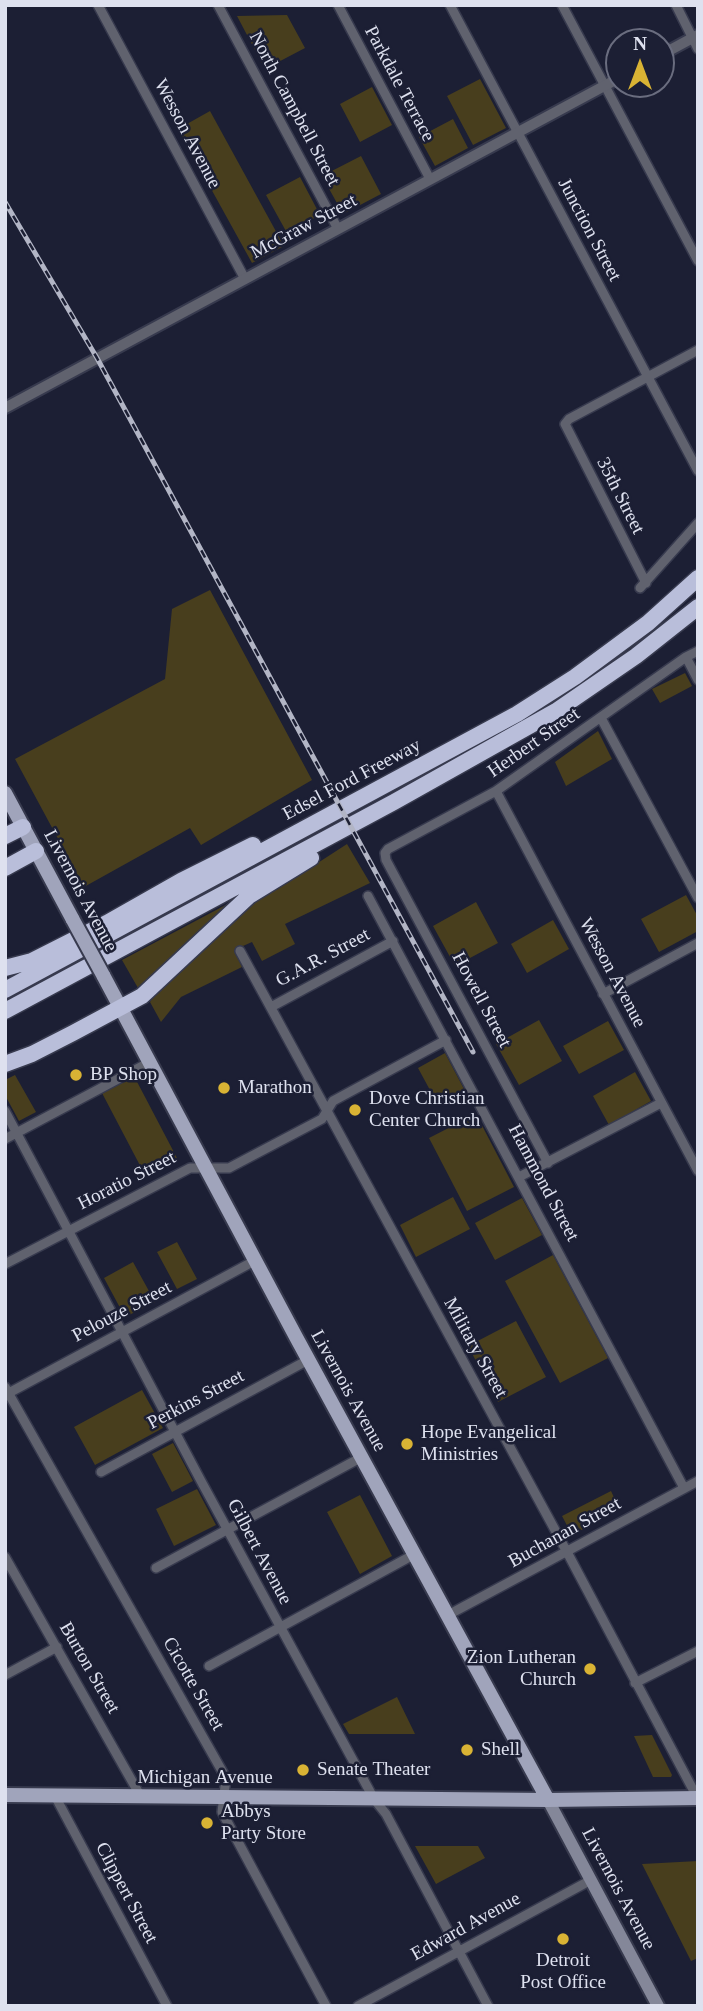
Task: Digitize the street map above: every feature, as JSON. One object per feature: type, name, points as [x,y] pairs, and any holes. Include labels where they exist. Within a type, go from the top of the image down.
[{"type":"highway","name":"Edsel Ford Freeway","points":[[5,990],[485,732],[549,694],[648,623],[698,578]]},
{"type":"highway","name":"Edsel Ford Freeway","points":[[5,1010],[480,755],[588,691],[698,607]]},
{"type":"highway","points":[[5,968],[32,961],[181,881],[315,814],[360,799]]},
{"type":"highway","points":[[5,1064],[32,1054],[119,1004],[142,996],[249,896],[373,820],[394,802]]},
{"type":"highway","points":[[5,836],[23,827]]},
{"type":"highway","points":[[5,868],[36,851]]},
{"type":"main road","name":"Livernois Avenue","points":[[7,799],[658,2006]]},
{"type":"main road","name":"Michigan Avenue","points":[[5,1796],[548,1800],[698,1798]]},
{"type":"street","name":"Wesson Avenue","points":[[99,5],[245,279]]},
{"type":"street","name":"North Campbell Street","points":[[218,5],[338,229]]},
{"type":"street","name":"Parkdale Terrace","points":[[338,5],[430,179]]},
{"type":"street","name":"Junction Street","points":[[450,5],[698,471]]},
{"type":"street","points":[[562,5],[698,261]]},
{"type":"street","points":[[676,5],[695,37],[698,49]]},
{"type":"street","points":[[675,48],[695,37]]},
{"type":"street","name":"McGraw Street","points":[[5,408],[604,86]]},
{"type":"street","points":[[647,377],[698,349]]},
{"type":"street","name":"35th Street","points":[[647,377],[569,419],[565,424],[643,586],[698,523]]},
{"type":"street","name":"Herbert Street","points":[[385,853],[496,791],[686,657],[698,652]]},
{"type":"street","points":[[686,657],[698,680]]},
{"type":"street","points":[[601,718],[698,898]]},
{"type":"street","name":"Wesson Avenue","points":[[496,791],[698,1171]]},
{"type":"street","name":"Howell Street","points":[[385,853],[386,860],[548,1163]]},
{"type":"street","name":"Hammond Street","points":[[368,896],[684,1488]]},
{"type":"street","name":"G.A.R. Street","points":[[271,1007],[393,941]]},
{"type":"street","points":[[603,994],[698,943]]},
{"type":"street","name":"Military Street","points":[[240,951],[698,1798]]},
{"type":"street","name":"Horatio Street","points":[[5,1264],[190,1168],[229,1168],[321,1119],[333,1101],[446,1040]]},
{"type":"street","points":[[5,1072],[32,1054]]},
{"type":"street","points":[[5,1139],[150,1062]]},
{"type":"street","points":[[519,1177],[661,1103]]},
{"type":"street","name":"Gilbert Avenue","points":[[5,1111],[280,1627],[374,1799],[386,1814],[488,2006]]},
{"type":"street","name":"Pelouze Street","points":[[6,1392],[256,1260]]},
{"type":"street","name":"Perkins Street","points":[[101,1472],[308,1360]]},
{"type":"street","name":"Cicotte Street","points":[[6,1392],[226,1778],[222,1812],[326,2006]]},
{"type":"street","points":[[156,1568],[362,1457]]},
{"type":"street","name":"Buchanan Street","points":[[448,1615],[698,1481]]},
{"type":"street","points":[[209,1666],[415,1554]]},
{"type":"street","name":"Burton Street","points":[[5,1557],[141,1797]]},
{"type":"street","points":[[5,1675],[57,1647]]},
{"type":"street","points":[[635,1683],[698,1651]]},
{"type":"street","name":"Clippert Street","points":[[55,1796],[167,2006]]},
{"type":"street","name":"Edward Avenue","points":[[358,2006],[591,1880]]},
{"type":"shaded area","points":[[287,15],[305,48],[265,69],[237,16]]},
{"type":"shaded area","points":[[480,79],[506,128],[473,145],[447,96]]},
{"type":"shaded area","points":[[372,87],[392,125],[360,142],[340,104]]},
{"type":"shaded area","points":[[210,111],[284,246],[252,263],[178,129]]},
{"type":"shaded area","points":[[453,119],[468,148],[435,166],[419,137]]},
{"type":"shaded area","points":[[361,156],[381,194],[343,214],[322,176]]},
{"type":"shaded area","points":[[300,177],[320,215],[287,233],[266,195]]},
{"type":"shaded area","points":[[210,590],[312,780],[201,845],[190,828],[84,887],[15,759],[165,679],[172,609]]},
{"type":"shaded area","points":[[685,673],[692,686],[660,703],[652,689]]},
{"type":"shaded area","points":[[598,731],[612,759],[566,786],[555,762]]},
{"type":"shaded area","points":[[347,844],[370,883],[285,924],[295,944],[262,961],[252,942],[234,950],[242,967],[181,997],[161,1022],[150,1002],[153,997],[227,921],[274,887],[276,890]]},
{"type":"shaded area","points":[[686,895],[698,917],[698,931],[659,952],[641,919]]},
{"type":"shaded area","points":[[235,900],[158,974],[138,988],[122,960]]},
{"type":"shaded area","points":[[476,902],[498,943],[455,966],[433,926]]},
{"type":"shaded area","points":[[553,920],[569,949],[527,973],[511,944]]},
{"type":"shaded area","points":[[539,1020],[562,1061],[519,1085],[496,1044]]},
{"type":"shaded area","points":[[608,1021],[624,1050],[579,1074],[563,1046]]},
{"type":"shaded area","points":[[445,1053],[464,1089],[437,1103],[418,1068]]},
{"type":"shaded area","points":[[635,1072],[651,1101],[609,1125],[593,1096]]},
{"type":"shaded area","points":[[15,1075],[36,1112],[19,1121],[5,1095],[5,1080]]},
{"type":"shaded area","points":[[134,1076],[177,1158],[145,1175],[102,1093]]},
{"type":"shaded area","points":[[476,1114],[514,1187],[467,1211],[429,1138]]},
{"type":"shaded area","points":[[453,1197],[470,1229],[416,1257],[400,1225]]},
{"type":"shaded area","points":[[522,1198],[542,1235],[495,1260],[475,1223]]},
{"type":"shaded area","points":[[177,1242],[197,1279],[177,1289],[157,1252]]},
{"type":"shaded area","points":[[553,1255],[608,1358],[560,1383],[505,1281]]},
{"type":"shaded area","points":[[133,1262],[155,1302],[125,1317],[104,1278]]},
{"type":"shaded area","points":[[516,1321],[546,1377],[498,1402],[468,1346]]},
{"type":"shaded area","points":[[142,1390],[163,1428],[95,1465],[74,1427]]},
{"type":"shaded area","points":[[173,1443],[193,1481],[172,1492],[152,1454]]},
{"type":"shaded area","points":[[197,1489],[216,1525],[174,1546],[156,1509]]},
{"type":"shaded area","points":[[611,1491],[620,1510],[572,1535],[562,1516]]},
{"type":"shaded area","points":[[360,1495],[392,1556],[360,1574],[327,1512]]},
{"type":"shaded area","points":[[397,1697],[415,1734],[349,1734],[343,1724]]},
{"type":"shaded area","points":[[652,1735],[671,1777],[653,1777],[634,1736]]},
{"type":"shaded area","points":[[415,1846],[478,1846],[485,1858],[436,1884]]},
{"type":"shaded area","points":[[698,1861],[698,1958],[691,1961],[642,1864]]},
{"type":"railway","points":[[5,202],[97,358],[473,1052]]},
{"type":"place","name":"BP Shop","points":[[76,1075]]},
{"type":"place","name":"Marathon","points":[[224,1088]]},
{"type":"place","name":"Dove Christian Center Church","points":[[355,1110]]},
{"type":"place","name":"Hope Evangelical Ministries","points":[[407,1444]]},
{"type":"place","name":"Zion Lutheran Church","points":[[590,1669]]},
{"type":"place","name":"Shell","points":[[467,1750]]},
{"type":"place","name":"Senate Theater","points":[[303,1770]]},
{"type":"place","name":"Abbys Party Store","points":[[207,1823]]},
{"type":"place","name":"Detroit Post Office","points":[[563,1939]]}]
